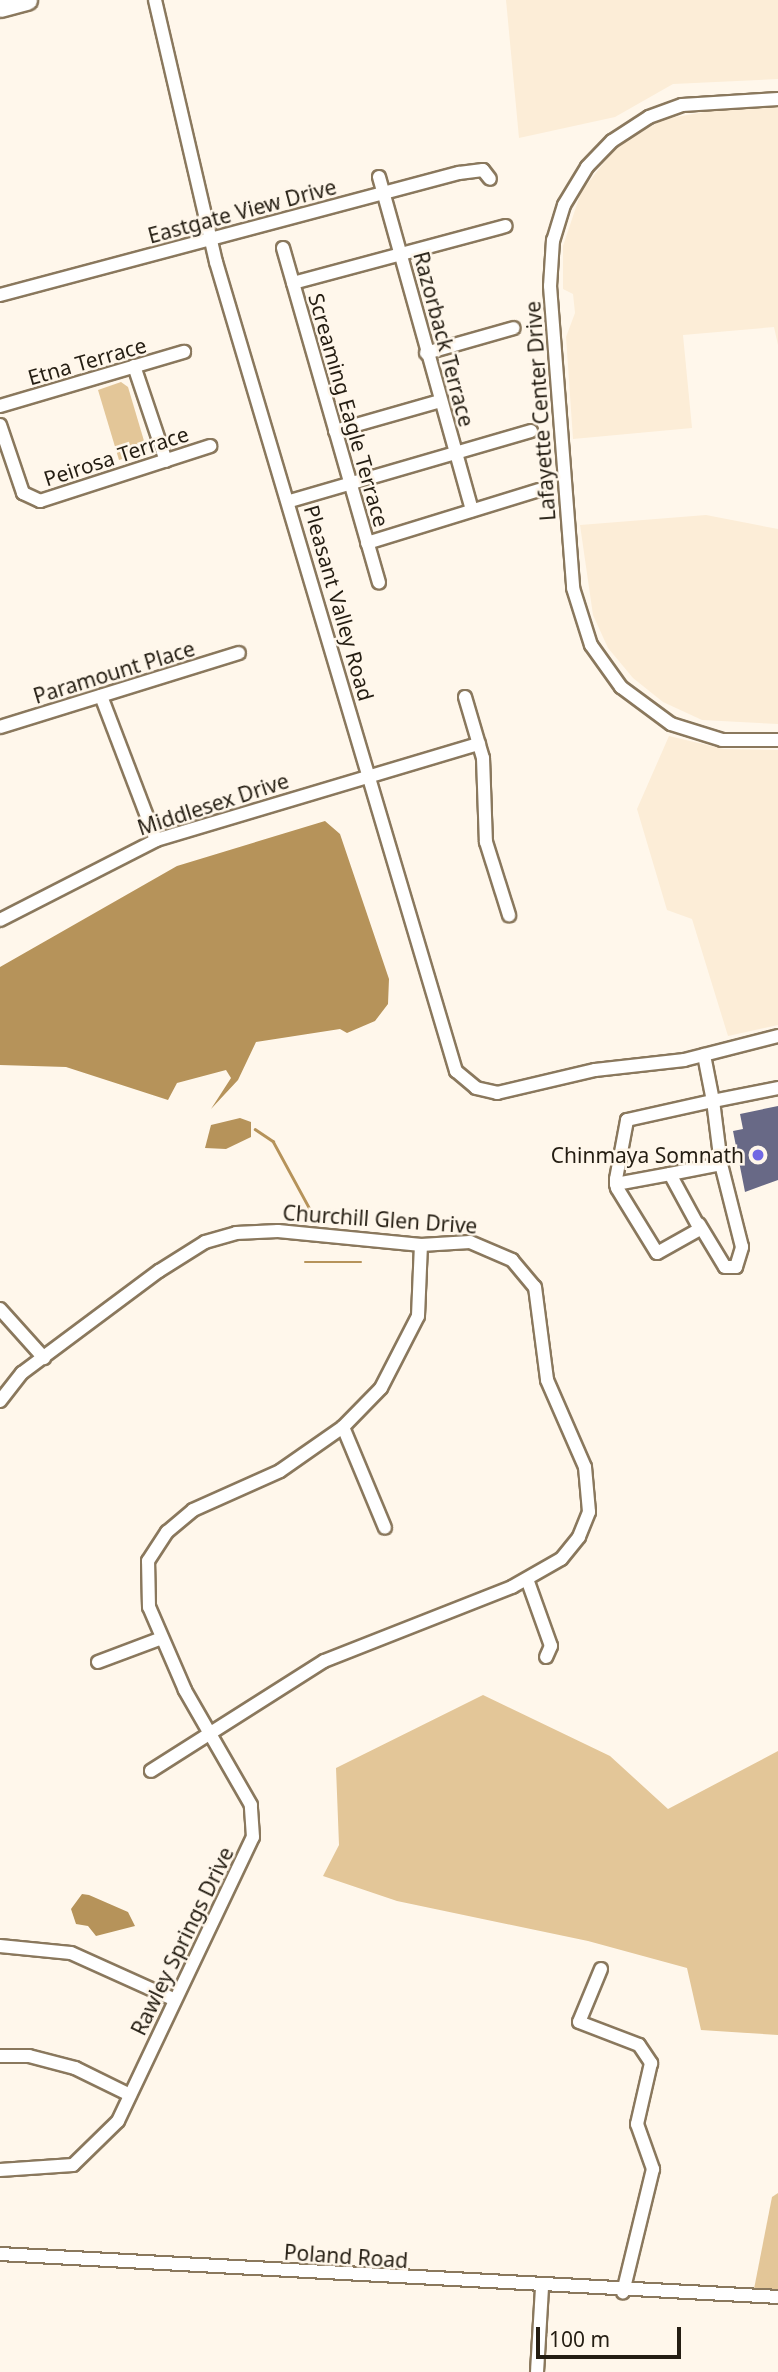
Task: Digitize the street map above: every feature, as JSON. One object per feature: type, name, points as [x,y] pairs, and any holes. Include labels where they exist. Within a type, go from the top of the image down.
[{"type":"highway","points":[[0,7],[27,0]]},
{"type":"street","name":"Pleasant Valley Road","points":[[155,0],[210,240],[290,501],[456,1071],[470,1085],[497,1093],[595,1070],[704,1055],[778,1036]]},
{"type":"street","name":"Lafayette Center Drive","points":[[778,99],[682,105],[649,117],[612,141],[587,167],[565,205],[553,240],[550,286],[573,588],[591,645],[621,687],[671,724],[722,740],[778,740]]},
{"type":"street","name":"Eastgate View Drive","points":[[0,295],[472,171],[483,170],[490,179]]},
{"type":"street","name":"Razorback Terrace","points":[[379,177],[472,510]]},
{"type":"street","points":[[293,283],[505,226]]},
{"type":"street","name":"Screaming Eagle Terrace","points":[[283,248],[379,582]]},
{"type":"street","points":[[426,353],[514,328]]},
{"type":"street","name":"Etna Terrace","points":[[0,406],[184,352]]},
{"type":"street","points":[[134,366],[166,461]]},
{"type":"street","points":[[335,431],[440,401]]},
{"type":"street","name":"Peirosa Terrace","points":[[0,425],[20,487],[34,499],[47,500],[210,446]]},
{"type":"street","points":[[290,501],[531,431]]},
{"type":"street","points":[[366,542],[539,490]]},
{"type":"street","name":"Paramount Place","points":[[0,727],[239,653]]},
{"type":"street","points":[[101,696],[156,840]]},
{"type":"street","points":[[466,697],[479,744],[486,842],[509,915]]},
{"type":"street","name":"Middlesex Drive","points":[[0,920],[156,840],[479,744]]},
{"type":"street","points":[[670,1174],[725,1267],[736,1267],[742,1247],[721,1164],[704,1055]]},
{"type":"street","points":[[699,1224],[700,1229],[657,1253],[616,1184],[627,1120],[778,1088]]},
{"type":"street","points":[[616,1184],[721,1164]]},
{"type":"street","name":"Churchill Glen Drive","points":[[0,1401],[22,1373],[159,1271],[222,1236],[278,1231],[421,1245],[470,1242],[494,1248],[528,1276],[540,1299],[543,1364],[585,1467],[589,1512],[579,1538],[561,1559],[527,1579],[390,1639],[324,1661],[151,1771]]},
{"type":"street","name":"Rawley Springs Drive","points":[[0,2170],[73,2165],[100,2145],[130,2095],[253,1837],[251,1805],[185,1690],[149,1607],[148,1561],[167,1532],[192,1510],[280,1471],[343,1427],[381,1388],[418,1316],[421,1245]]},
{"type":"street","points":[[0,1309],[44,1358]]},
{"type":"street","points":[[343,1427],[384,1528]]},
{"type":"street","points":[[527,1579],[551,1646],[546,1657]]},
{"type":"street","points":[[98,1662],[162,1638]]},
{"type":"street","points":[[0,1946],[71,1953],[173,2000]]},
{"type":"street","points":[[601,1969],[579,2022],[639,2045],[651,2063],[637,2124],[653,2169],[623,2292]]},
{"type":"street","points":[[0,2056],[29,2056],[75,2068],[130,2095]]},
{"type":"street","name":"Poland Road","points":[[0,2254],[623,2292],[778,2297]]},
{"type":"street","points":[[537,2372],[542,2287]]},
{"type":"shaded area","points":[[506,0],[778,0],[778,79],[673,84],[615,117],[519,138]]},
{"type":"shaded area","points":[[751,104],[778,104],[778,345],[774,327],[683,335],[692,428],[573,439],[566,337],[575,313],[573,294],[563,289],[563,246],[581,192],[616,147],[664,119]]},
{"type":"shaded area","points":[[121,382],[128,387],[147,451],[119,460],[98,390]]},
{"type":"shaded area","points":[[706,515],[778,529],[778,724],[702,720],[663,702],[633,678],[608,648],[593,615],[580,525]]},
{"type":"shaded area","points":[[669,736],[724,749],[778,750],[778,1025],[728,1036],[692,919],[667,910],[637,809]]},
{"type":"shaded area","points":[[325,821],[340,834],[389,979],[388,1004],[375,1021],[347,1033],[340,1029],[256,1042],[238,1080],[211,1109],[231,1078],[226,1070],[177,1083],[168,1100],[66,1067],[0,1065],[0,967],[177,866]]},
{"type":"shaded area","points":[[240,1118],[251,1122],[251,1137],[226,1149],[205,1148],[211,1125]]},
{"type":"shaded area","points":[[483,1695],[610,1756],[668,1809],[778,1751],[778,2035],[701,2030],[687,1968],[588,1941],[397,1901],[323,1876],[339,1845],[336,1768]]},
{"type":"shaded area","points":[[82,1894],[128,1912],[135,1926],[96,1936],[88,1926],[76,1924],[71,1909]]},
{"type":"shaded area","points":[[778,2193],[778,2290],[754,2289],[772,2197]]},
{"type":"building","name":"Chinmaya Somnath","points":[[778,1106],[778,1180],[745,1192],[733,1131],[743,1129],[740,1114]]},
{"type":"waterway","points":[[255,1129],[273,1141],[311,1211]]},
{"type":"waterway","points":[[305,1262],[361,1262]]},
{"type":"place","name":"Chinmaya Somnath","points":[[758,1155]]}]
